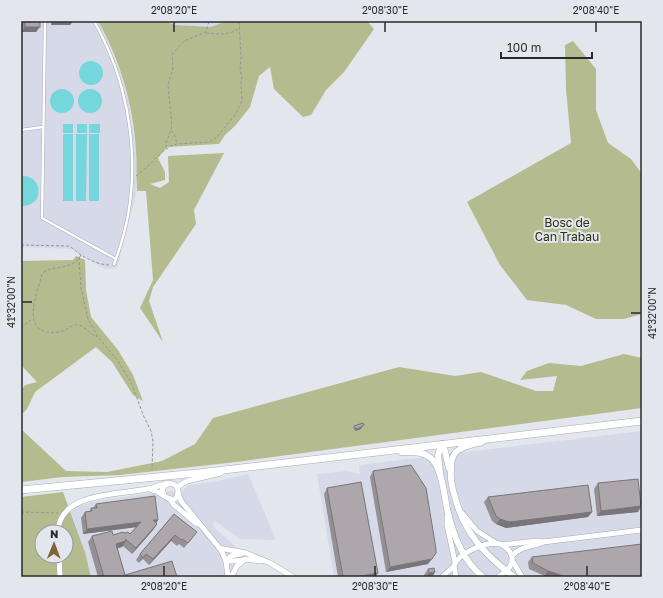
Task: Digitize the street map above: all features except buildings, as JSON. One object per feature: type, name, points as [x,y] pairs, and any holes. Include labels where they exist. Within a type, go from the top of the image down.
[{"type":"main road","points":[[21,490],[252,467],[642,421]]},
{"type":"street","points":[[450,476],[453,457],[457,451],[496,438]]},
{"type":"street","points":[[442,444],[445,451],[458,508],[465,525],[481,547],[514,577]]},
{"type":"street","points":[[442,444],[438,455],[448,514],[454,534],[463,554],[471,566],[483,577]]},
{"type":"street","points":[[386,451],[417,452],[428,456],[435,463],[441,477]]},
{"type":"street","points":[[170,499],[175,498],[178,490],[187,481],[252,467]]},
{"type":"street","points":[[164,496],[162,489],[168,483]]},
{"type":"street","points":[[59,524],[64,512],[72,506],[87,499],[149,489],[168,483],[173,484],[178,490],[181,501],[219,548],[226,561],[230,577]]},
{"type":"street","points":[[149,489],[157,491],[170,499],[209,535]]},
{"type":"street","points":[[458,508],[477,531],[508,549],[522,577]]},
{"type":"street","points":[[448,514],[447,525],[456,577]]},
{"type":"street","points":[[442,577],[463,554],[481,547],[536,541],[543,542],[642,530]]},
{"type":"street","points":[[498,577],[511,565],[512,558],[521,548],[537,545],[543,542]]},
{"type":"street","points":[[219,548],[246,553],[270,563],[293,577]]},
{"type":"street","points":[[226,561],[231,556],[246,553]]},
{"type":"street","points":[[226,561],[245,559],[270,563]]},
{"type":"street","points":[[230,577],[236,566],[245,559]]},
{"type":"street","points":[[59,564],[60,577]]},
{"type":"lane","points":[[45,21],[42,218],[116,259]]},
{"type":"lane","points":[[94,21],[112,58],[123,93],[131,140],[132,178],[130,202],[114,264]]},
{"type":"lane","points":[[21,130],[43,127]]},
{"type":"path","points":[[206,32],[209,21]]},
{"type":"path","points":[[132,178],[145,169],[166,148],[177,144],[210,142],[216,138],[236,115],[242,101],[239,21]]},
{"type":"path","points":[[166,148],[166,143],[172,131],[168,85],[173,68],[172,55],[184,41],[206,32],[223,35],[232,33],[240,28]]},
{"type":"path","points":[[172,131],[177,144]]},
{"type":"path","points":[[21,245],[62,244],[74,248],[81,255],[98,263],[106,265],[114,264]]},
{"type":"path","points":[[81,255],[67,266],[50,269],[42,274],[33,308],[33,318],[35,324],[45,331],[60,332],[74,325],[78,325],[98,337]]},
{"type":"path","points":[[79,258],[81,288],[88,319],[98,337],[117,360],[131,382],[151,431],[153,441],[152,478]]},
{"type":"path","points":[[21,328],[33,318]]},
{"type":"path","points":[[21,512],[64,512]]},
{"type":"shaded area","points":[[21,21],[98,21],[106,36],[121,74],[129,102],[136,148],[136,194],[117,268],[105,269],[72,249],[21,247]]},
{"type":"shaded area","points":[[162,21],[226,21],[211,27],[176,25]]},
{"type":"shaded area","points":[[642,431],[642,577],[334,577],[317,474],[347,471],[360,474],[359,465]]},
{"type":"shaded area","points":[[248,474],[276,540],[240,539],[214,520],[213,526],[236,547],[237,577],[91,577],[85,552],[71,511],[76,507],[96,501],[183,490],[189,485],[212,482]]},
{"type":"green space","points":[[98,21],[162,21],[176,25],[211,27],[226,21],[367,21],[374,29],[344,72],[326,90],[311,115],[303,117],[274,89],[270,67],[259,76],[250,107],[219,144],[167,147],[158,158],[165,172],[165,180],[150,184],[160,188],[169,182],[168,156],[224,153],[194,210],[196,224],[153,287],[149,301],[163,342],[140,308],[153,280],[146,191],[137,191],[136,149],[132,116],[119,67]]},
{"type":"green space","name":"Bosc de Can Trabau","points":[[573,41],[596,69],[596,110],[608,143],[631,159],[642,174],[642,314],[624,319],[596,319],[566,305],[527,300],[500,265],[467,202],[571,143],[566,89],[565,45]]},
{"type":"green space","points":[[76,256],[85,260],[86,290],[91,317],[118,350],[133,375],[143,401],[133,395],[112,362],[96,347],[35,392],[27,409],[21,415],[21,391],[25,385],[37,382],[21,365],[21,261],[73,260]]},
{"type":"green space","points":[[624,354],[642,358],[642,408],[236,462],[120,475],[63,477],[21,482],[21,429],[66,471],[107,472],[162,461],[195,444],[213,418],[399,367],[455,376],[481,372],[536,391],[553,391],[557,376],[520,380],[527,371],[549,363],[581,366]]},
{"type":"green space","points":[[63,492],[85,552],[91,577],[21,577],[21,497]]},
{"type":"water","points":[[91,61],[100,64],[103,73],[100,82],[91,85],[82,82],[79,73],[82,64]]},
{"type":"water","points":[[62,89],[70,93],[74,101],[70,109],[62,113],[54,109],[50,101],[54,93]]},
{"type":"water","points":[[90,89],[95,90],[101,96],[101,106],[95,112],[90,113],[85,112],[79,106],[78,101],[79,96],[85,90]]},
{"type":"water","points":[[63,124],[73,124],[73,133],[63,133]]},
{"type":"water","points":[[77,124],[87,124],[87,133],[77,133]]},
{"type":"water","points":[[89,124],[100,124],[100,133],[89,133]]},
{"type":"water","points":[[63,134],[73,134],[73,201],[63,201]]},
{"type":"water","points":[[76,134],[87,134],[86,201],[76,201]]},
{"type":"water","points":[[89,134],[99,134],[99,201],[89,201]]},
{"type":"water","points":[[21,176],[29,177],[34,180],[39,191],[38,196],[29,205],[21,206]]}]
